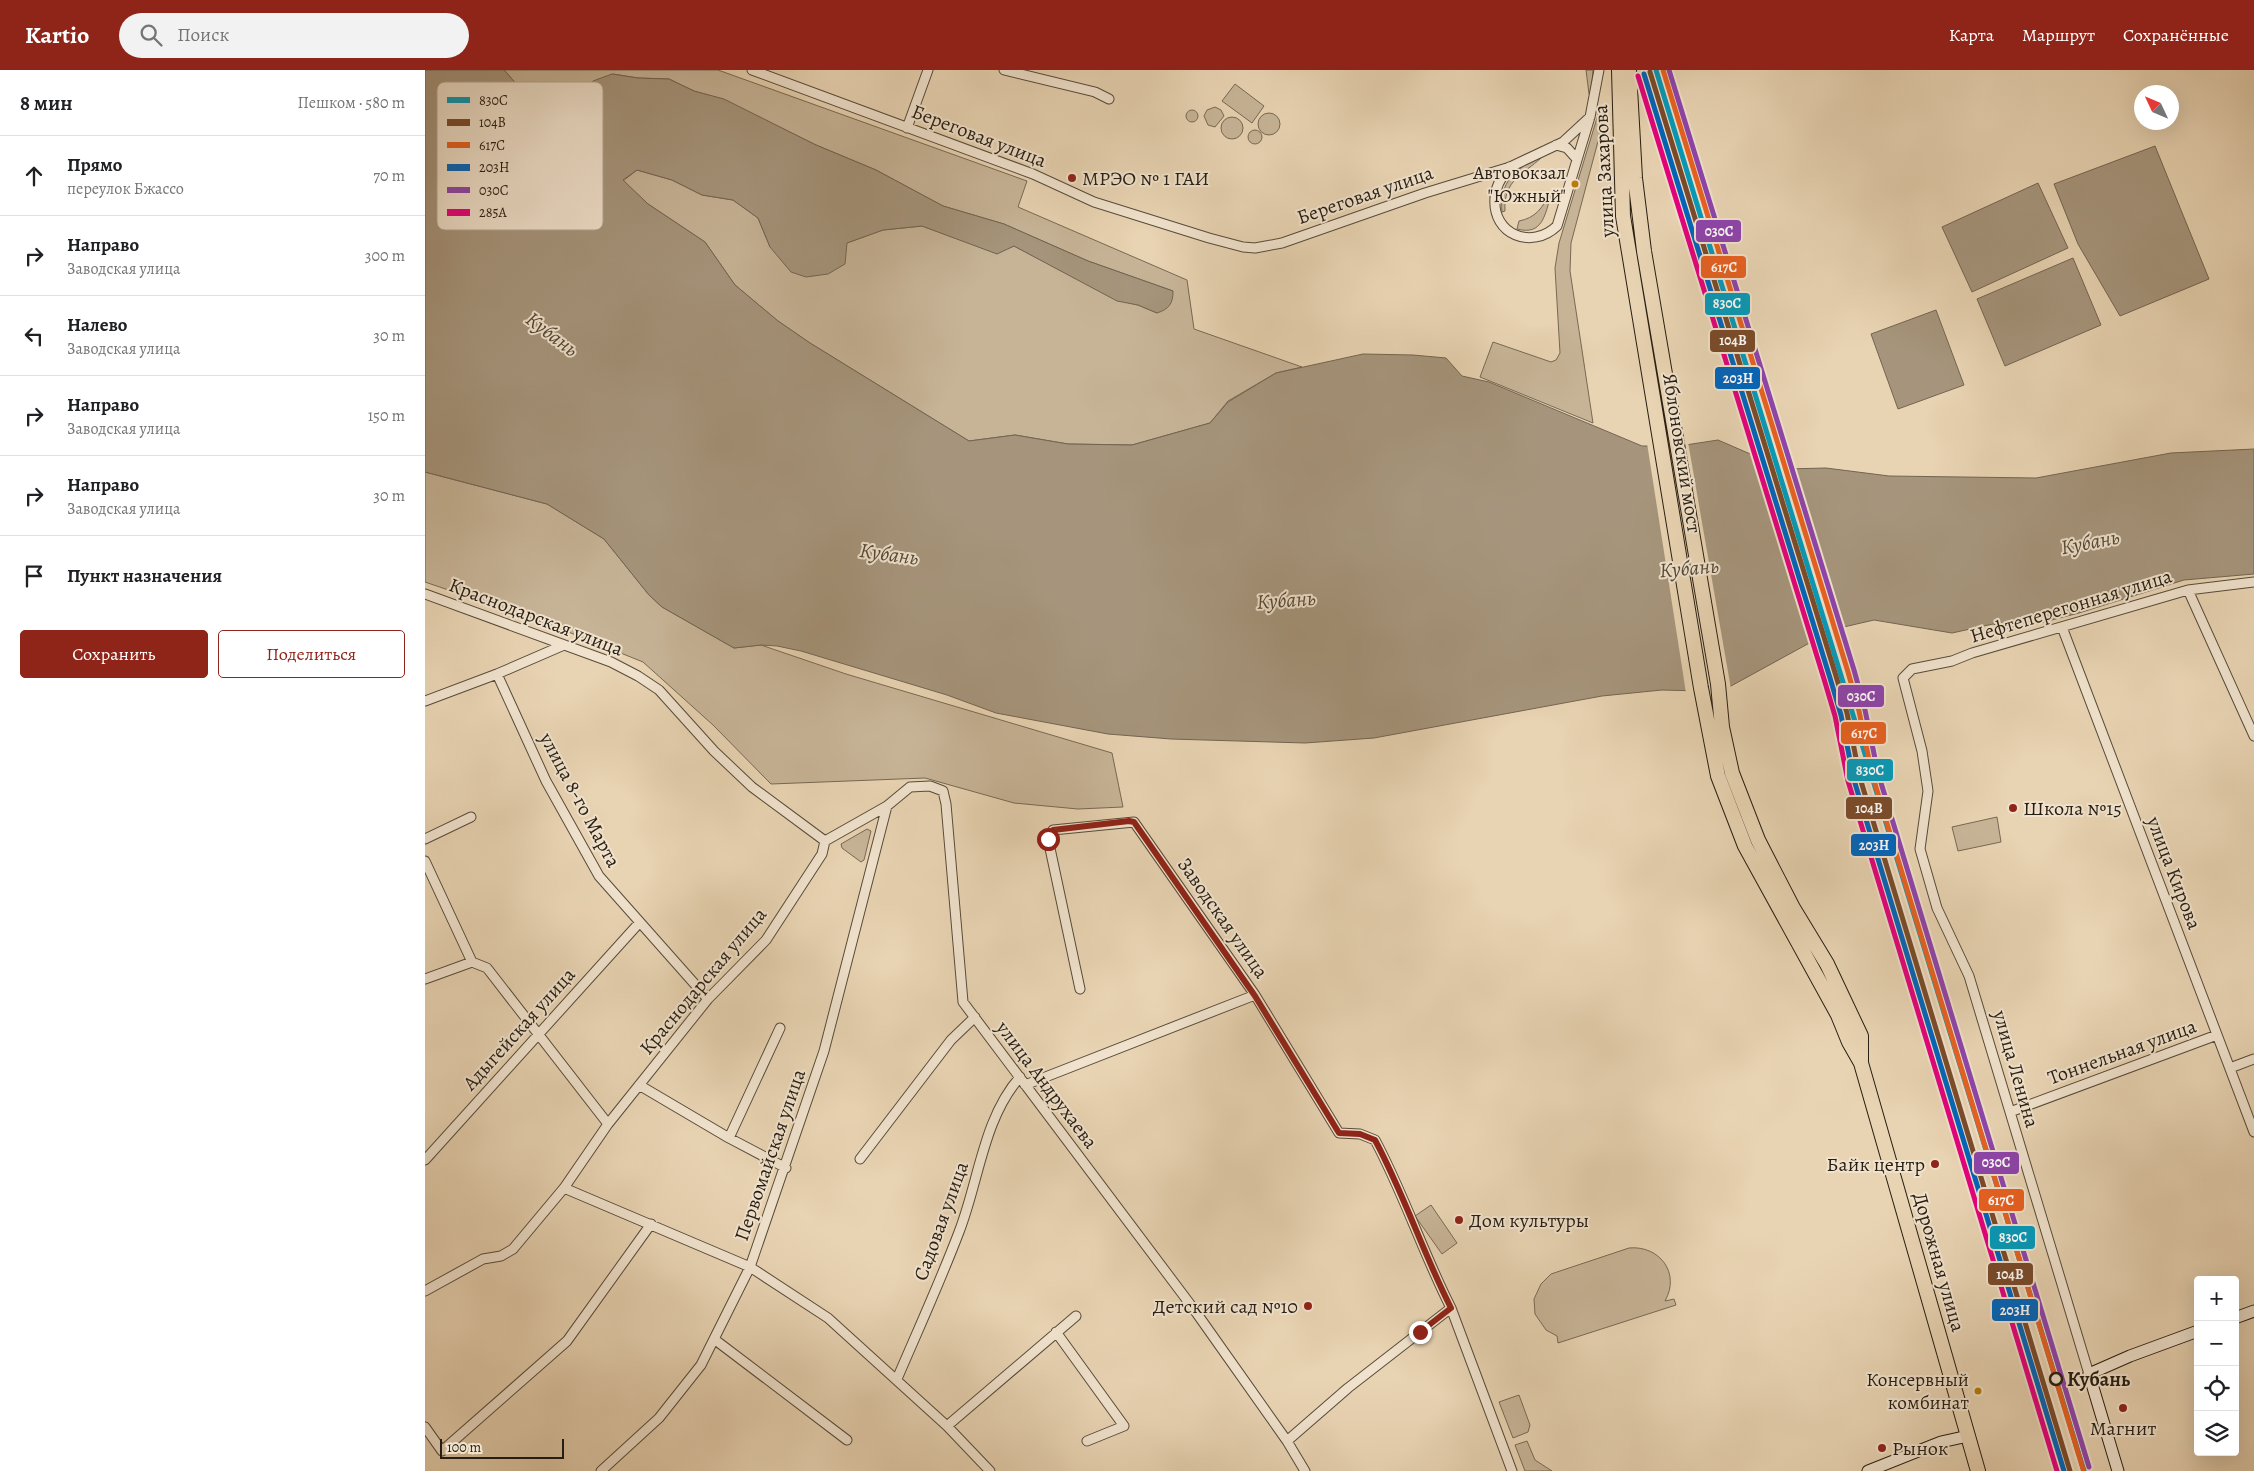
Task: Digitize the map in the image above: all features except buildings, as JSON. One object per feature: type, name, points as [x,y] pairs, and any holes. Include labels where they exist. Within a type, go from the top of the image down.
[{"type":"main road","name":"улица Захарова","points":[[1619,70],[1623,216],[1632,269]]},
{"type":"main road","name":"улица Захарова","points":[[1629,70],[1635,178],[1647,268]]},
{"type":"main road","name":"Яблоновский мост","points":[[1647,268],[1719,684],[1722,727],[1731,773],[1758,840]]},
{"type":"main road","name":"Яблоновский мост","points":[[1632,269],[1717,776],[1745,846]]},
{"type":"main road","name":"Дорожная улица","points":[[1758,840],[1793,908],[1827,964],[1861,1036],[1861,1063]]},
{"type":"main road","name":"Дорожная улица","points":[[1745,846],[1838,1015],[1849,1042],[1861,1063],[1979,1471]]},
{"type":"street","name":"Береговая улица","points":[[752,70],[1033,174],[1094,202],[1166,226],[1249,248],[1282,242],[1509,166],[1571,136],[1590,117]]},
{"type":"street","points":[[907,128],[928,70]]},
{"type":"street","points":[[1004,70],[1095,92],[1109,99]]},
{"type":"street","points":[[1509,166],[1497,186],[1495,198],[1498,217],[1509,231],[1516,236],[1540,238],[1549,234],[1557,226],[1576,158],[1590,117],[1599,70]]},
{"type":"street","points":[[1555,145],[1567,148],[1576,158]]},
{"type":"street","name":"Нефтеперегонная улица","points":[[1903,678],[1912,669],[1952,662],[1972,653],[2188,590],[2254,582]]},
{"type":"street","points":[[2188,590],[2254,736]]},
{"type":"street","name":"Краснодарская улица","points":[[425,594],[611,662],[638,676],[659,690],[714,751],[753,787],[825,841],[822,854],[766,940],[708,999],[608,1124],[564,1188],[513,1249],[501,1256],[483,1259],[425,1291]]},
{"type":"street","name":"улица Кирова","points":[[2062,627],[2254,1132]]},
{"type":"street","points":[[425,700],[497,674],[564,645]]},
{"type":"street","name":"улица 8-го Марта","points":[[497,674],[546,781],[599,876],[708,999]]},
{"type":"street","name":"улица Ленина","points":[[1903,678],[1922,751],[1928,791],[1920,849],[1937,908],[1969,976],[2119,1471]]},
{"type":"street","name":"улица Андрухаева","points":[[825,841],[887,806],[910,787],[930,786],[943,791],[946,804],[963,1002],[1193,1308],[1287,1440],[1305,1471]]},
{"type":"street","name":"Первомайская улица","points":[[601,1471],[659,1418],[701,1365],[750,1267],[786,1168],[824,1051],[887,806]]},
{"type":"street","points":[[425,839],[471,817]]},
{"type":"street","name":"Заводская улица","points":[[1080,989],[1048,839],[1049,834],[1053,830],[1134,822],[1255,996],[1339,1133],[1360,1134],[1375,1140],[1393,1173],[1433,1272],[1451,1308],[1512,1471]]},
{"type":"street","points":[[425,861],[472,962]]},
{"type":"street","name":"Адыгейская улица","points":[[425,1160],[640,922]]},
{"type":"street","points":[[425,979],[472,962],[487,968],[608,1124]]},
{"type":"street","name":"Садовая улица","points":[[897,1379],[960,1230],[995,1116],[1006,1093],[1023,1081],[1255,996]]},
{"type":"street","points":[[860,1159],[951,1040],[975,1017]]},
{"type":"street","points":[[729,1138],[780,1028]]},
{"type":"street","name":"Тоннельная улица","points":[[2010,1112],[2217,1035]]},
{"type":"street","points":[[2230,1068],[2254,1059]]},
{"type":"street","points":[[639,1085],[729,1138],[786,1168]]},
{"type":"street","points":[[564,1188],[750,1267],[828,1318],[947,1426],[990,1471]]},
{"type":"street","points":[[425,1427],[442,1451],[567,1341],[651,1224]]},
{"type":"street","points":[[1287,1440],[1348,1388],[1451,1308]]},
{"type":"street","points":[[2239,1317],[2254,1311]]},
{"type":"street","points":[[947,1426],[1076,1316]]},
{"type":"street","points":[[1057,1332],[1124,1426],[1087,1441]]},
{"type":"street","points":[[2089,1374],[2129,1356],[2194,1332]]},
{"type":"street","points":[[713,1339],[847,1440]]},
{"type":"street","points":[[1868,1471],[1941,1442],[1968,1436]]},
{"type":"shaded area","points":[[504,70],[718,70],[1027,181],[1018,207],[1187,280],[1194,329],[1302,367],[1276,373],[1228,401],[1210,423],[1132,445],[1068,444],[1015,435],[969,441],[810,343],[778,321],[735,285],[705,242],[648,204],[623,181],[637,170],[672,180],[702,195],[733,200],[758,218],[770,247],[847,243],[883,230],[922,226],[996,253],[1014,246],[1117,300],[1138,305],[1157,313],[1173,291],[1088,261],[1004,224],[943,206],[876,170],[816,145],[724,100],[694,91],[669,79],[638,78],[613,74],[603,88],[603,82],[515,82]]},
{"type":"shaded area","points":[[1586,70],[1593,70],[1591,95],[1589,94]]},
{"type":"shaded area","points":[[1235,84],[1264,106],[1252,123],[1222,101]]},
{"type":"shaded area","points":[[1215,107],[1221,110],[1224,116],[1215,127],[1208,125],[1204,116],[1207,110]]},
{"type":"shaded area","points":[[1600,108],[1603,109],[1601,130],[1571,243],[1570,271],[1593,423],[1480,377],[1493,342],[1551,362],[1556,360],[1560,353],[1555,268],[1559,243]]},
{"type":"shaded area","points":[[1190,110],[1194,110],[1198,116],[1194,122],[1190,122],[1186,118],[1186,114]]},
{"type":"shaded area","points":[[1269,113],[1277,116],[1280,124],[1277,132],[1269,135],[1261,132],[1258,124],[1261,116]]},
{"type":"shaded area","points":[[1232,117],[1240,120],[1243,128],[1240,136],[1232,139],[1224,136],[1221,128],[1224,120]]},
{"type":"shaded area","points":[[1255,130],[1260,132],[1262,137],[1260,142],[1255,144],[1250,142],[1248,137],[1250,132]]},
{"type":"shaded area","points":[[1541,158],[1511,185],[1505,200],[1505,211],[1502,212],[1503,193],[1516,171]]},
{"type":"shaded area","points":[[1549,194],[1551,195],[1547,209],[1538,226],[1526,230],[1517,229],[1519,221],[1525,220],[1538,212]]},
{"type":"shaded area","points":[[425,472],[547,504],[604,539],[649,595],[662,607],[734,648],[761,645],[846,674],[1112,753],[1123,807],[1078,809],[1014,803],[925,778],[771,784],[713,725],[643,662],[551,625],[425,582]]},
{"type":"shaded area","points":[[1997,817],[2001,842],[1958,851],[1952,827]]},
{"type":"shaded area","points":[[867,829],[871,831],[864,860],[861,862],[842,848],[841,844]]},
{"type":"shaded area","points":[[1431,1205],[1457,1243],[1442,1254],[1415,1216]]},
{"type":"shaded area","points":[[1629,1248],[1640,1248],[1650,1251],[1664,1263],[1669,1271],[1670,1280],[1669,1291],[1665,1301],[1674,1299],[1676,1305],[1558,1343],[1557,1336],[1546,1330],[1535,1314],[1534,1299],[1541,1284],[1551,1274]]},
{"type":"shaded area","points":[[1519,1395],[1530,1425],[1528,1432],[1513,1438],[1499,1402]]},
{"type":"shaded area","points":[[1527,1441],[1535,1460],[1552,1471],[1525,1471],[1515,1445]]},
{"type":"water","name":"Кубань","points":[[425,70],[504,70],[515,82],[437,82],[437,230],[603,230],[603,82],[592,82],[612,74],[638,78],[669,79],[694,91],[724,99],[816,145],[876,170],[943,206],[1004,224],[1088,261],[1173,291],[1169,305],[1165,310],[1157,313],[1138,305],[1117,301],[1014,246],[997,254],[922,226],[883,230],[847,243],[845,264],[828,274],[806,277],[791,272],[770,247],[758,218],[733,200],[702,195],[672,180],[637,170],[623,180],[648,204],[705,242],[735,285],[778,321],[810,343],[969,441],[1015,435],[1068,444],[1132,445],[1210,423],[1228,402],[1276,373],[1363,354],[1446,358],[1462,376],[1489,382],[1642,446],[1679,446],[1718,440],[1785,469],[1826,468],[1889,476],[2036,478],[2171,453],[2254,449],[2254,574],[2184,580],[2079,613],[2012,630],[1993,624],[1952,633],[1874,620],[1835,629],[1731,686],[1702,691],[1662,690],[1602,696],[1374,738],[1305,743],[1171,739],[1108,734],[996,713],[947,695],[801,651],[777,646],[761,645],[734,648],[662,607],[649,595],[604,539],[547,504],[425,472]]},
{"type":"water","points":[[2155,146],[2209,279],[2120,316],[2078,244],[2054,184]]},
{"type":"water","points":[[2038,183],[2068,248],[1972,292],[1942,227]]},
{"type":"water","points":[[2073,258],[2101,325],[2005,366],[1977,299]]},
{"type":"water","points":[[1936,310],[1964,385],[1898,409],[1871,334]]},
{"type":"pier","points":[[1688,442],[1731,689],[1702,693],[1686,693],[1647,443]]},
{"type":"transit line","name":"830С","points":[[1656,70],[2084,1471]]},
{"type":"transit line","name":"617C","points":[[1663,70],[1848,672],[1859,711],[1872,774],[2083,1469]]},
{"type":"transit line","name":"030C","points":[[1669,70],[1854,670],[1865,710],[1878,773],[2089,1467]]},
{"type":"transit line","name":"104В","points":[[1650,72],[1836,676],[1847,713],[1860,778],[2070,1471]]},
{"type":"transit line","name":"203Н","points":[[1644,74],[1830,678],[1841,715],[1854,780],[2064,1471]]},
{"type":"transit line","name":"285А","points":[[1638,76],[1824,679],[1835,716],[1848,781],[2057,1471]]},
{"type":"place","name":"МРЭО № 1 ГАИ","points":[[1072,178]]},
{"type":"place","name":"Автовокзал \"Южный\"","points":[[1575,184]]},
{"type":"place","name":"Школа №15","points":[[2013,808]]},
{"type":"place","name":"Байк центр","points":[[1935,1164]]},
{"type":"place","name":"Дом культуры","points":[[1459,1220]]},
{"type":"place","name":"Детский сад №10","points":[[1308,1306]]},
{"type":"place","name":"Кубань","points":[[2056,1379]]},
{"type":"place","name":"Консервный комбинат","points":[[1978,1391]]},
{"type":"place","name":"Магнит","points":[[2123,1408]]},
{"type":"place","name":"Рынок","points":[[1882,1448]]},
{"type":"route","points":[[1048,839],[1049,834],[1053,830],[1134,822],[1255,996],[1339,1133],[1360,1134],[1375,1140],[1393,1173],[1414,1228],[1451,1308],[1420,1332]]}]
